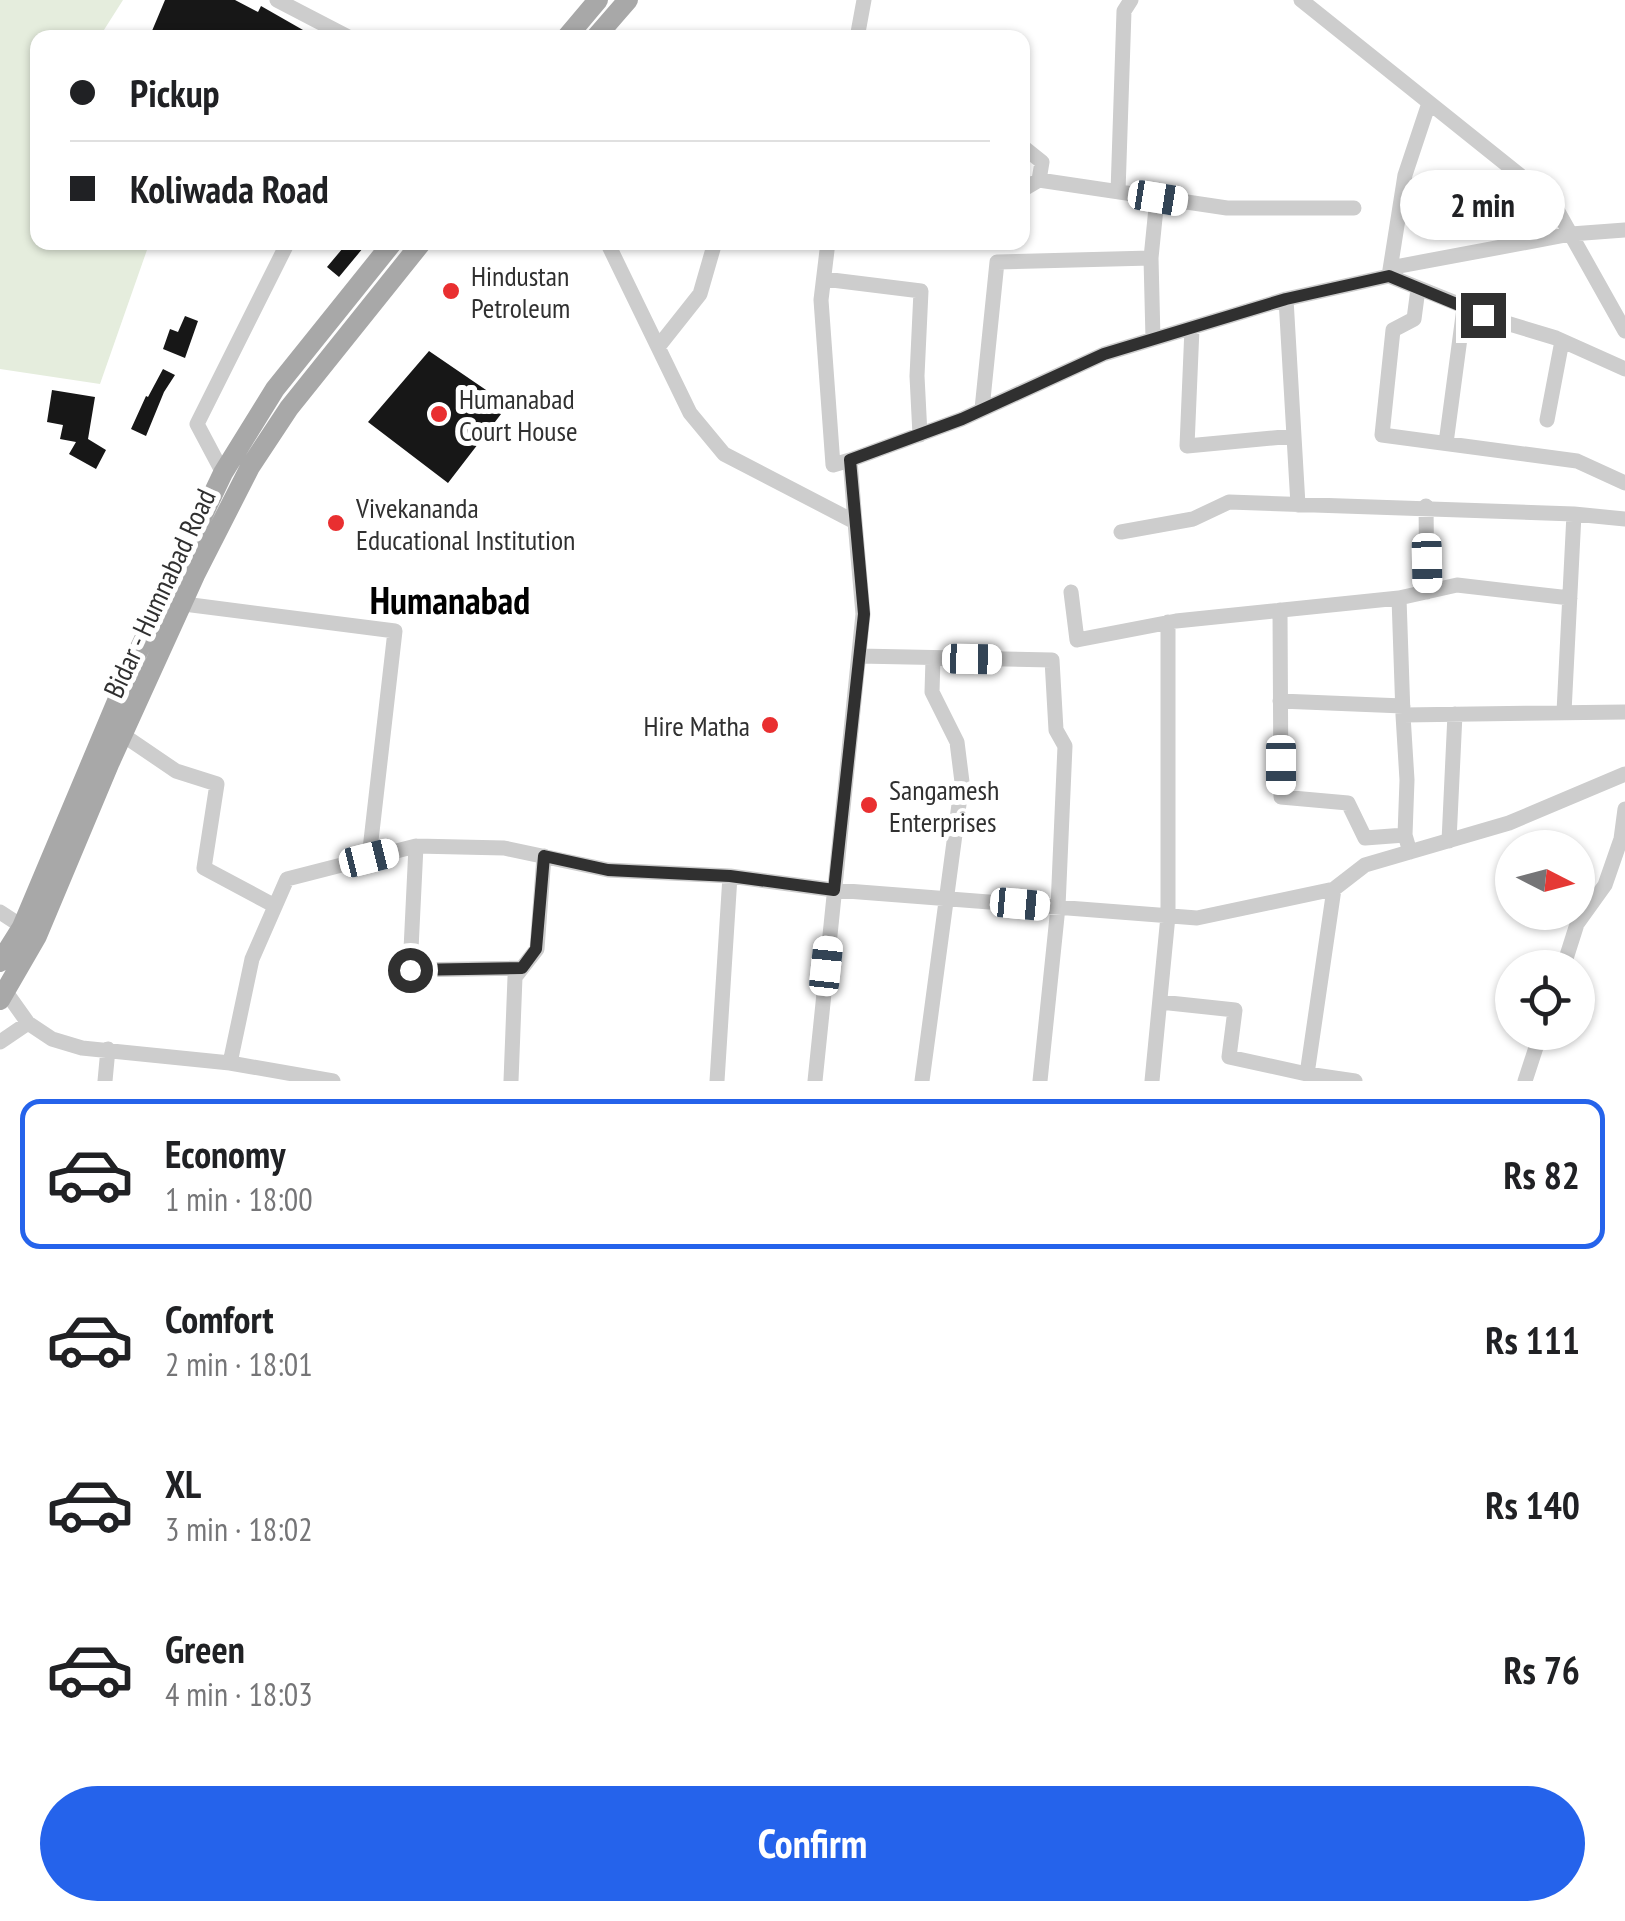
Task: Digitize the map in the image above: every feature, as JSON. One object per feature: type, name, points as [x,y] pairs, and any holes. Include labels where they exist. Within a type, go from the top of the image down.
[{"type":"main road","points":[[573,30],[598,0]]},
{"type":"main road","points":[[602,30],[628,0]]},
{"type":"main road","name":"Bidar - Humnabad Road","points":[[3,996],[128,673],[223,473],[275,389],[387,250]]},
{"type":"main road","name":"Bidar - Humnabad Road","points":[[0,962],[30,932],[250,468],[288,408],[416,250]]},
{"type":"street","points":[[278,0],[335,30]]},
{"type":"street","points":[[858,30],[864,0]]},
{"type":"street","points":[[1118,192],[1124,11],[1131,0]]},
{"type":"street","points":[[1300,0],[1552,201],[1625,330]]},
{"type":"street","points":[[1389,276],[1405,175],[1429,102]]},
{"type":"street","points":[[1030,152],[1042,162],[1039,180]]},
{"type":"street","points":[[1030,185],[1039,180],[1227,208],[1354,208]]},
{"type":"street","points":[[1153,340],[1151,258],[1158,198]]},
{"type":"street","points":[[827,250],[821,300],[833,465],[982,409],[1104,354],[1286,299],[1389,276],[1400,266],[1570,234],[1625,230]]},
{"type":"street","points":[[223,473],[197,424],[284,250]]},
{"type":"street","points":[[610,250],[690,412],[724,454],[854,522]]},
{"type":"street","points":[[658,347],[700,294],[713,250]]},
{"type":"street","points":[[982,409],[997,262],[1151,258]]},
{"type":"street","points":[[1389,276],[1625,369]]},
{"type":"street","points":[[824,279],[922,291],[917,376],[920,434]]},
{"type":"street","points":[[1418,289],[1414,319],[1393,330],[1382,436],[1577,461],[1625,483]]},
{"type":"street","points":[[1286,299],[1298,505]]},
{"type":"street","points":[[1446,444],[1464,308]]},
{"type":"street","points":[[1192,328],[1187,446],[1294,436]]},
{"type":"street","points":[[1547,420],[1562,341]]},
{"type":"street","points":[[815,1081],[864,614],[850,460]]},
{"type":"street","points":[[1121,532],[1193,519],[1230,502],[1426,506],[1625,520]]},
{"type":"street","points":[[1426,506],[1427,592]]},
{"type":"street","points":[[1564,712],[1574,514]]},
{"type":"street","points":[[1071,592],[1077,640],[1168,622],[1399,598],[1457,585],[1570,598]]},
{"type":"street","points":[[1399,598],[1407,780],[1405,835],[1410,852]]},
{"type":"street","points":[[184,604],[395,631],[369,858]]},
{"type":"street","points":[[1280,610],[1281,797],[1348,803],[1365,838],[1405,835]]},
{"type":"street","points":[[1152,1081],[1168,916],[1168,622]]},
{"type":"street","points":[[859,656],[1052,660],[1056,730],[1065,746],[1058,908],[1040,1081]]},
{"type":"street","points":[[922,1081],[962,782],[957,742],[932,692],[933,658]]},
{"type":"street","points":[[1280,701],[1455,714],[1625,712]]},
{"type":"street","points":[[1449,841],[1455,714]]},
{"type":"street","points":[[123,735],[176,771],[217,784],[204,868],[275,906]]},
{"type":"street","points":[[230,1063],[252,959],[287,879],[416,846],[504,848],[608,870],[730,876],[834,890],[1197,918],[1334,889],[1365,865],[1509,823],[1625,774]]},
{"type":"street","points":[[1569,950],[1577,924],[1606,885],[1621,839],[1625,809]]},
{"type":"street","points":[[416,846],[410,970],[522,968]]},
{"type":"street","points":[[510,1081],[515,977],[536,949],[544,856]]},
{"type":"street","points":[[717,1081],[730,876]]},
{"type":"street","points":[[1307,1074],[1334,889]]},
{"type":"street","points":[[0,912],[30,932]]},
{"type":"street","points":[[3,996],[28,1023],[52,1039],[82,1048],[230,1063],[262,1075],[334,1081]]},
{"type":"street","points":[[1160,1002],[1235,1010],[1230,1057],[1354,1081]]},
{"type":"street","points":[[0,1042],[28,1023]]},
{"type":"street","points":[[105,1081],[108,1049]]},
{"type":"street","points":[[1525,1081],[1535,1050]]},
{"type":"green space","points":[[0,0],[123,0],[104,30],[30,30],[30,250],[147,250],[100,384],[0,369]]},
{"type":"building","points":[[165,0],[235,0],[258,12],[261,6],[303,30],[152,30]]},
{"type":"building","points":[[341,250],[361,250],[339,277],[327,267]]},
{"type":"building","points":[[185,316],[198,321],[185,358],[163,349],[170,329],[178,332]]},
{"type":"building","name":"Humanabad Court House","points":[[429,351],[508,405],[448,483],[368,422]]},
{"type":"building","points":[[163,369],[175,375],[146,436],[131,429]]},
{"type":"building","points":[[52,390],[95,397],[88,439],[106,450],[96,469],[69,454],[76,442],[60,439],[63,425],[47,422]]},
{"type":"place","name":"Hindustan Petroleum","points":[[451,291]]},
{"type":"place","name":"Humanabad Court House","points":[[439,414]]},
{"type":"place","name":"Vivekananda Educational Institution","points":[[336,523]]},
{"type":"place","name":"Hire Matha","points":[[770,725]]},
{"type":"place","name":"Sangamesh Enterprises","points":[[869,805]]},
{"type":"district","name":"Humanabad","points":[[450,599]]},
{"type":"route","points":[[410,970],[522,968],[536,949],[544,856],[608,870],[730,876],[834,890],[864,614],[850,460],[962,419],[1104,354],[1286,299],[1389,276],[1483,315]]}]
